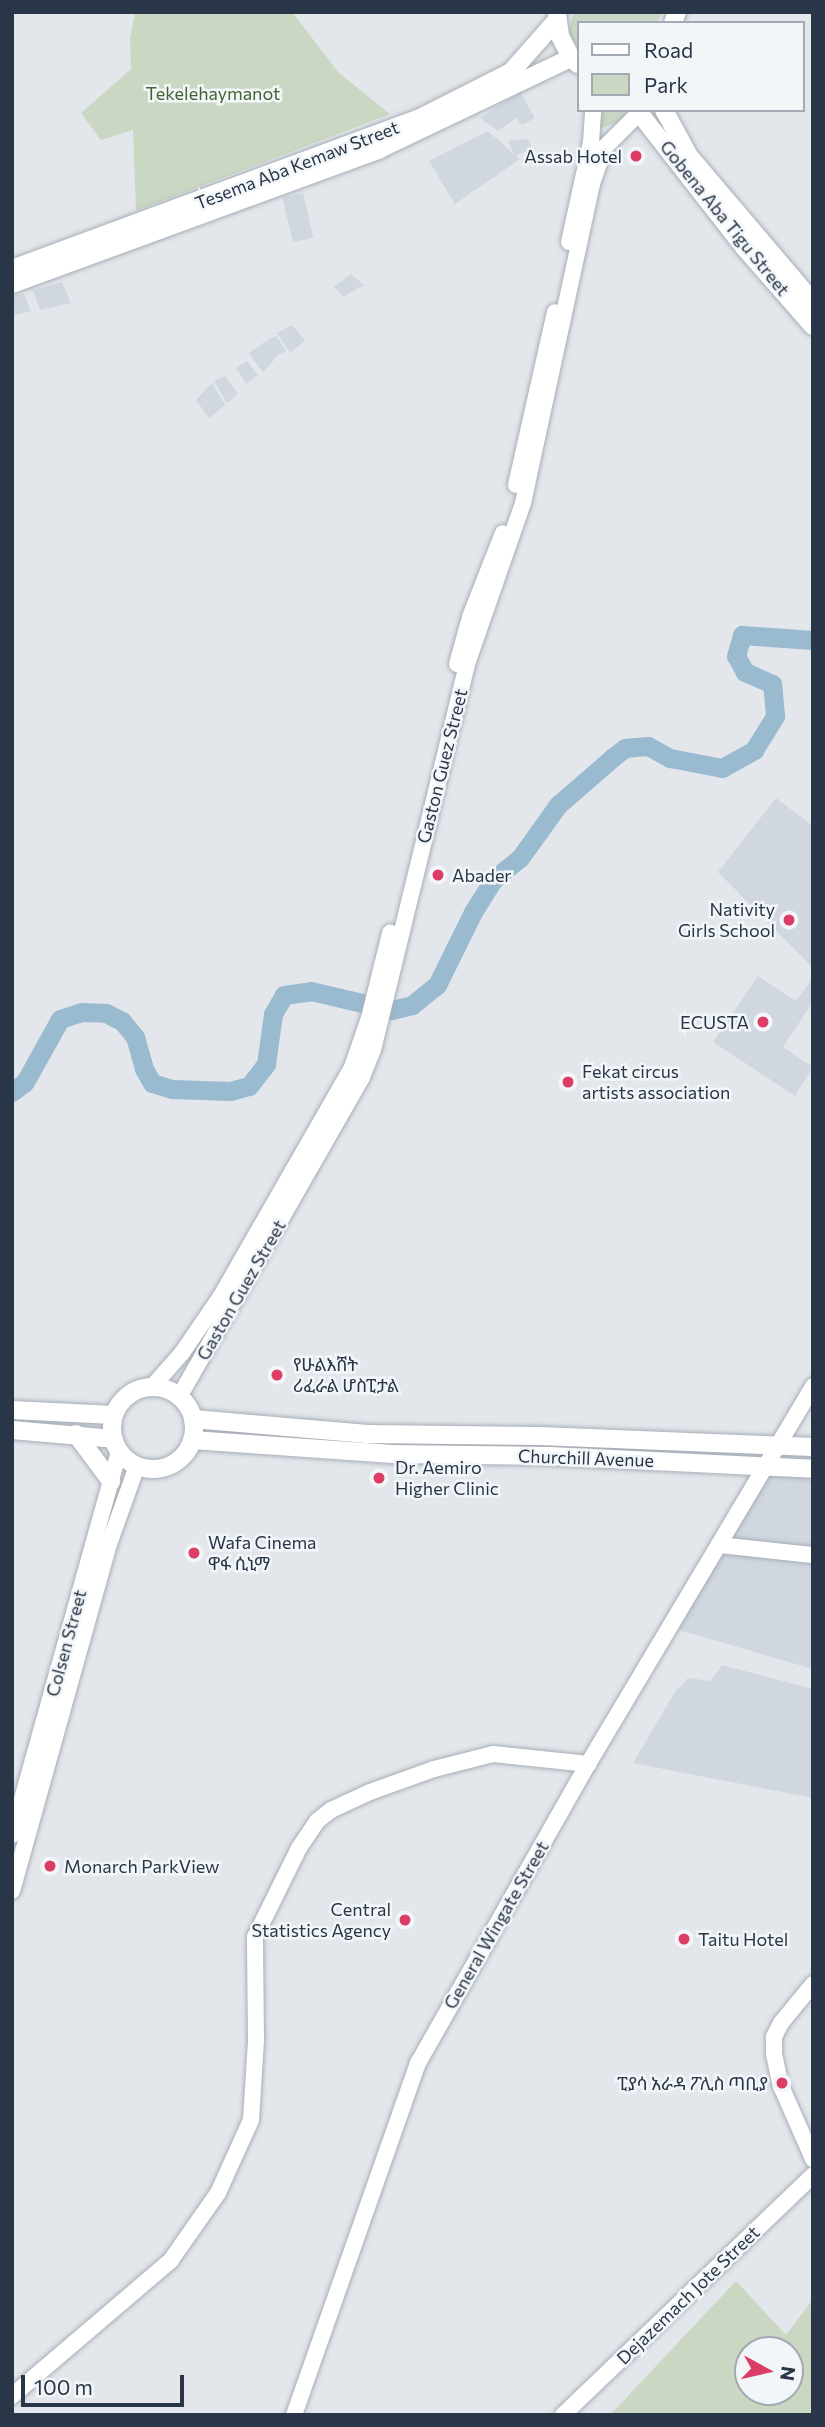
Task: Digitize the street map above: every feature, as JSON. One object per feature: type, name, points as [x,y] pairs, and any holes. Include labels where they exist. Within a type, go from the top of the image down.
[{"type":"main road","points":[[557,16],[560,36],[575,61]]},
{"type":"main road","name":"Tesema Aba Kemaw Street","points":[[12,269],[420,125],[511,72],[557,16]]},
{"type":"main road","name":"Tesema Aba Kemaw Street","points":[[12,284],[420,125],[575,61]]},
{"type":"main road","name":"Gaston Guez Street","points":[[152,1387],[182,1353],[221,1296],[362,1077],[379,997],[467,664],[523,503],[589,152],[593,112]]},
{"type":"main road","name":"Gaston Guez Street","points":[[542,396],[592,184],[605,146],[638,112]]},
{"type":"main road","name":"Gobena Aba Tigu Street","points":[[640,112],[733,222],[813,326]]},
{"type":"main road","name":"Gobena Aba Tigu Street","points":[[665,112],[689,156],[733,222],[813,302]]},
{"type":"main road","name":"Gaston Guez Street","points":[[179,1397],[296,1181]]},
{"type":"main road","name":"General Wingate Street","points":[[293,2415],[418,2063],[588,1764],[813,1386]]},
{"type":"main road","points":[[12,1430],[76,1434],[116,1445],[137,1466],[154,1469],[168,1467],[180,1459],[192,1440],[193,1419],[179,1397],[152,1387],[129,1395],[114,1415],[116,1445]]},
{"type":"main road","points":[[12,1410],[114,1415]]},
{"type":"main road","name":"Churchill Avenue","points":[[193,1419],[367,1434],[540,1436],[813,1447]]},
{"type":"main road","points":[[76,1434],[111,1481]]},
{"type":"main road","name":"Churchill Avenue","points":[[192,1440],[393,1454],[551,1456],[813,1469]]},
{"type":"main road","name":"Colsen Street","points":[[12,1835],[111,1481],[116,1445]]},
{"type":"main road","points":[[12,1891],[16,1862],[108,1544],[137,1466]]},
{"type":"main road","points":[[719,1545],[813,1555]]},
{"type":"main road","points":[[12,2396],[171,2260],[218,2193],[251,2120],[256,2040],[255,1937],[260,1921],[299,1848],[317,1821],[331,1810],[370,1792],[434,1769],[492,1754],[588,1764]]},
{"type":"main road","points":[[813,1984],[780,2023],[774,2037],[774,2054],[781,2086],[813,2159]]},
{"type":"main road","name":"Dejazemach Jote Street","points":[[563,2415],[813,2175]]},
{"type":"shaded area","points":[[520,92],[535,118],[522,125],[516,118],[498,131],[480,118]]},
{"type":"shaded area","points":[[488,131],[514,154],[508,141],[527,139],[533,149],[516,155],[520,159],[455,204],[429,161]]},
{"type":"shaded area","points":[[303,193],[313,238],[293,243],[283,198]]},
{"type":"shaded area","points":[[351,274],[364,285],[343,297],[334,287]]},
{"type":"shaded area","points":[[62,282],[71,303],[40,310],[33,290]]},
{"type":"shaded area","points":[[24,294],[31,311],[12,316],[12,296]]},
{"type":"shaded area","points":[[292,325],[305,340],[290,353],[277,333]]},
{"type":"shaded area","points":[[276,336],[286,351],[278,355],[263,373],[249,353],[266,341],[270,345],[267,340]]},
{"type":"shaded area","points":[[247,361],[258,375],[246,384],[236,368]]},
{"type":"shaded area","points":[[225,376],[238,394],[227,403],[214,381]]},
{"type":"shaded area","points":[[212,383],[225,405],[209,418],[196,400]]},
{"type":"shaded area","name":"Nativity Girls School","points":[[776,798],[813,826],[812,967],[718,872]]},
{"type":"shaded area","name":"ECUSTA","points":[[758,976],[796,1001],[813,978],[813,1002],[783,1047],[813,1067],[795,1096],[713,1042]]},
{"type":"shaded area","points":[[769,1468],[813,1471],[813,1556],[723,1546]]},
{"type":"shaded area","points":[[719,1552],[813,1563],[813,1669],[679,1630]]},
{"type":"shaded area","points":[[722,1665],[813,1689],[813,1798],[633,1763],[675,1692],[688,1678],[710,1681]]},
{"type":"green space","name":"Tekelehaymanot","points":[[135,12],[292,12],[339,73],[390,114],[136,211],[133,130],[101,140],[81,113],[131,69],[130,39]]},
{"type":"green space","points":[[574,12],[663,12],[657,21],[576,21],[576,46],[568,32]]},
{"type":"green space","points":[[601,112],[623,112],[629,118],[599,129]]},
{"type":"green space","points":[[736,2281],[786,2335],[813,2299],[813,2415],[610,2415]]},
{"type":"waterway","points":[[12,1092],[25,1082],[60,1019],[81,1012],[106,1013],[122,1021],[135,1037],[144,1069],[152,1083],[172,1089],[230,1091],[249,1086],[266,1064],[273,1014],[284,995],[311,991],[392,1010],[412,1005],[437,985],[473,912],[494,879],[520,858],[558,805],[625,748],[648,746],[670,758],[722,768],[754,750],[775,716],[772,684],[745,672],[736,656],[742,635],[813,640]]},
{"type":"place","name":"Assab Hotel","points":[[636,156]]},
{"type":"place","name":"Abader","points":[[438,875]]},
{"type":"place","name":"Nativity Girls School","points":[[789,920]]},
{"type":"place","name":"ECUSTA","points":[[763,1022]]},
{"type":"place","name":"Fekat circus artists association","points":[[568,1082]]},
{"type":"place","name":"የሁልእሸት ሪፈራል ሆስፒታል","points":[[277,1375]]},
{"type":"place","name":"Dr. Aemiro Higher Clinic","points":[[379,1478]]},
{"type":"place","name":"Wafa Cinema ዋፋ ሲኒማ","points":[[194,1553]]},
{"type":"place","name":"Monarch ParkView","points":[[50,1866]]},
{"type":"place","name":"Central Statistics Agency","points":[[405,1920]]},
{"type":"place","name":"Taitu Hotel","points":[[684,1939]]},
{"type":"place","name":"ፒያሳ አራዳ ፖሊስ ጣቢያ","points":[[782,2083]]}]
